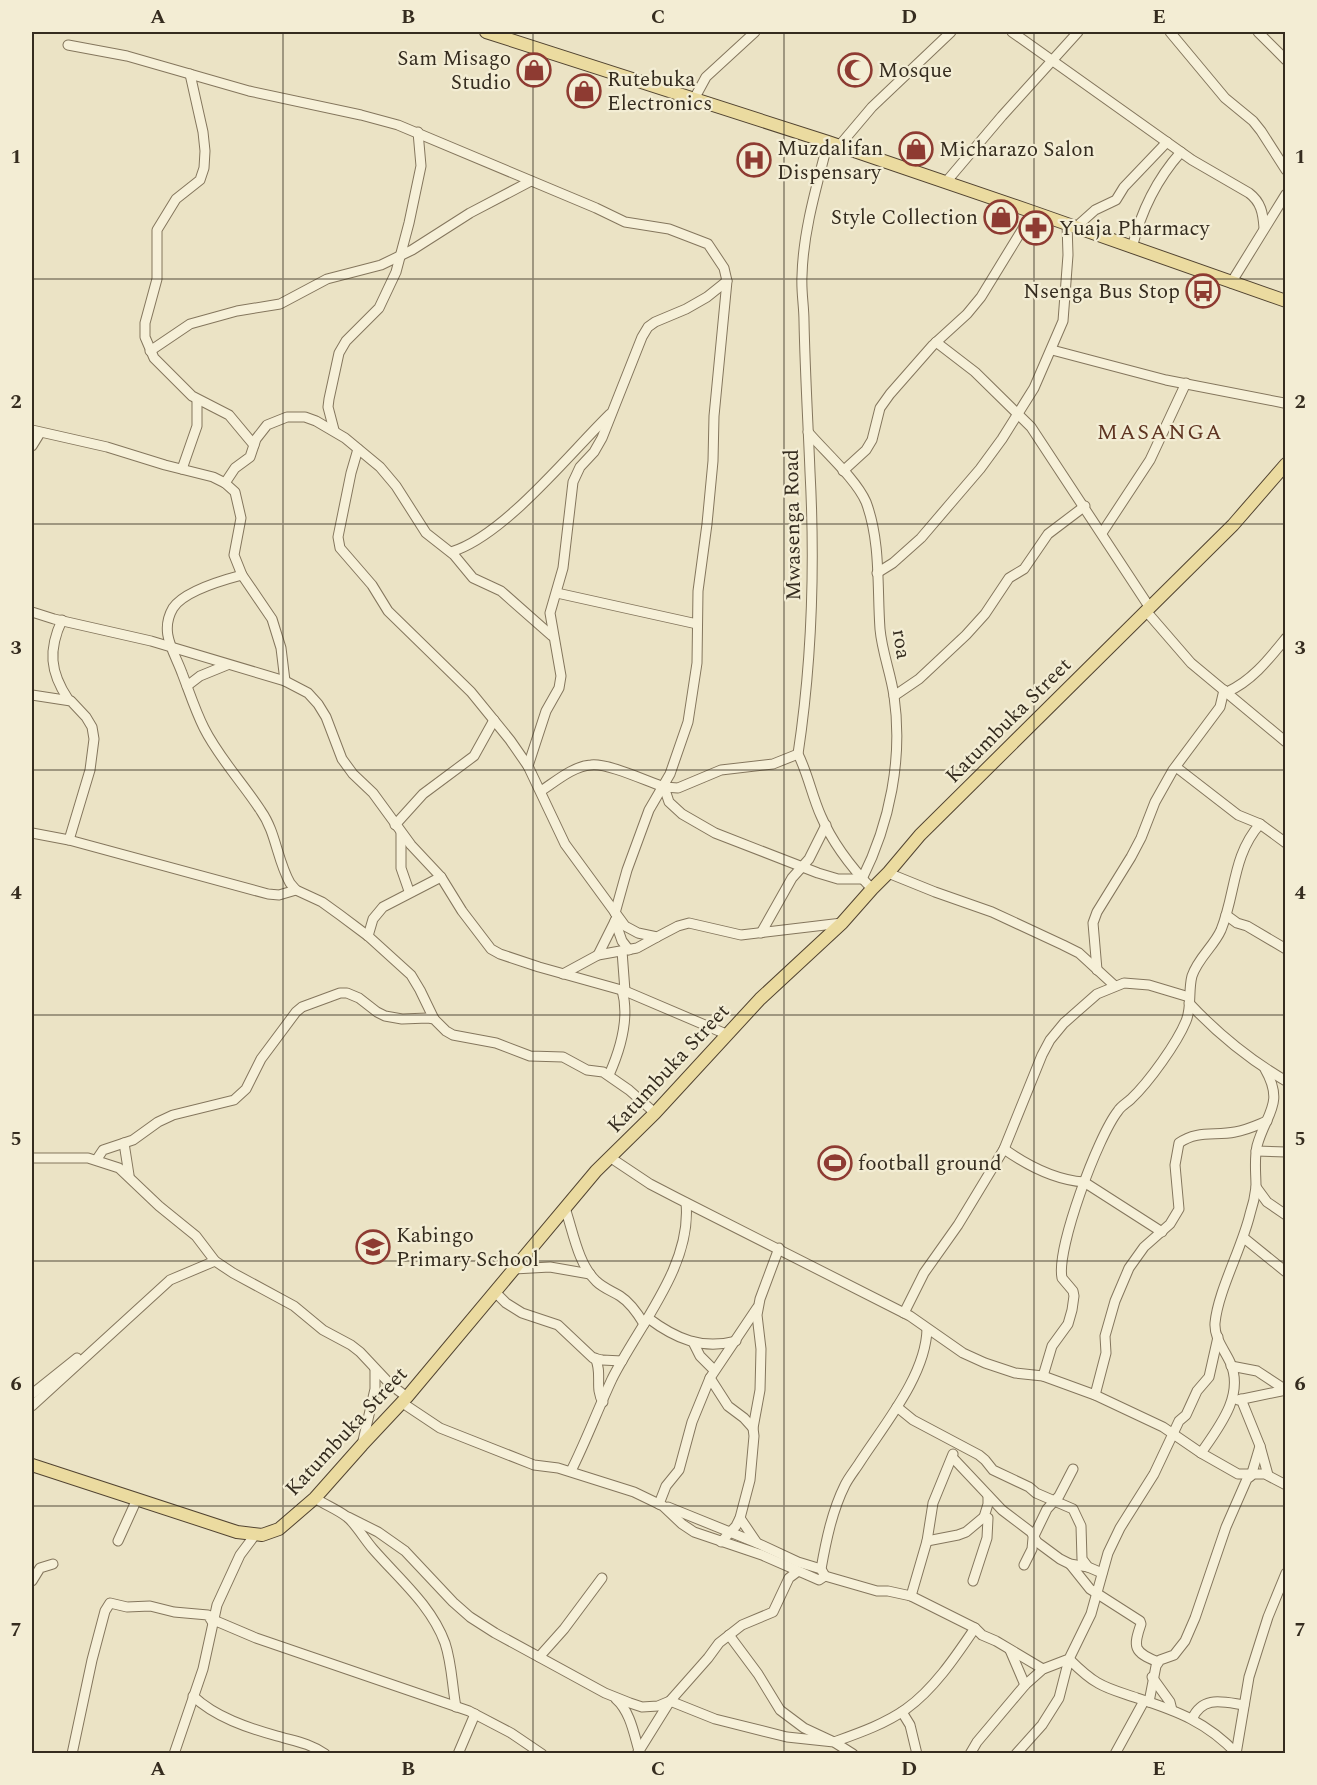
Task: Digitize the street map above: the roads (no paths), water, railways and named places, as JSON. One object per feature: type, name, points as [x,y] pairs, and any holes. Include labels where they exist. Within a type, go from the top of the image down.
[{"type":"main road","points":[[486,32],[834,144],[1286,301]]},
{"type":"main road","name":"Katumbuka Street","points":[[255,1535],[279,1529],[315,1498],[404,1400],[596,1171],[655,1113],[760,999],[842,923],[920,835],[1233,525],[1286,464]]},
{"type":"main road","points":[[32,1465],[214,1526],[255,1535]]},
{"type":"street","points":[[694,99],[706,77],[755,32]]},
{"type":"street","points":[[834,144],[951,32]]},
{"type":"street","points":[[1012,32],[1181,152],[1257,199],[1263,216],[1263,228]]},
{"type":"street","points":[[946,182],[1078,32]]},
{"type":"street","points":[[1170,32],[1225,98],[1261,131],[1286,170]]},
{"type":"street","points":[[1258,32],[1286,60]]},
{"type":"street","points":[[68,45],[127,56],[249,91],[361,115],[418,132],[625,222],[669,229],[708,244],[724,268],[727,281],[714,416],[713,461],[698,591],[698,663],[688,722],[664,787],[649,810],[627,870],[616,917],[598,955]]},
{"type":"street","points":[[190,74],[203,132],[205,159],[200,180],[176,199],[157,230],[157,279],[145,323],[145,337],[150,351],[197,400],[229,415],[254,445]]},
{"type":"street","points":[[334,430],[328,408],[339,353],[346,341],[373,315],[382,302],[396,272],[421,166],[418,132]]},
{"type":"street","points":[[877,573],[893,563],[921,538],[980,470],[1019,415],[1052,350],[1063,321],[1071,225],[1116,200],[1124,187],[1167,142]]},
{"type":"street","name":"Mwasenga Road","points":[[798,754],[802,730],[813,586],[802,276],[817,180],[834,144]]},
{"type":"street","points":[[1132,248],[1137,227],[1161,177],[1181,152]]},
{"type":"street","points":[[150,351],[190,324],[237,311],[280,304],[327,279],[370,269],[434,237],[470,213],[531,181]]},
{"type":"street","points":[[1231,283],[1286,194]]},
{"type":"street","points":[[843,471],[866,450],[872,440],[880,408],[890,394],[936,342],[967,314],[981,297],[1033,212]]},
{"type":"street","points":[[528,766],[546,711],[559,688],[561,676],[550,613],[564,568],[573,482],[580,467],[594,452],[602,438],[648,327],[707,297],[727,281]]},
{"type":"street","points":[[936,342],[975,372],[1031,427],[1085,506],[1148,609],[1191,663],[1286,742]]},
{"type":"street","points":[[1052,350],[1186,384],[1284,403]]},
{"type":"street","points":[[1102,533],[1150,460],[1186,384]]},
{"type":"street","points":[[182,469],[197,426],[197,400]]},
{"type":"street","points":[[451,552],[471,544],[507,518],[611,412]]},
{"type":"street","points":[[225,483],[235,468],[249,458],[260,433],[267,425],[287,417],[305,417],[334,430],[386,474],[434,542],[451,552],[473,578],[501,591],[554,638]]},
{"type":"street","points":[[32,446],[36,431],[107,447],[213,477],[225,483],[235,492],[241,513],[241,524],[234,555],[242,575],[272,619],[281,648],[285,681]]},
{"type":"street","name":"roa","points":[[808,432],[852,480],[865,501],[873,530],[881,633],[894,696],[896,736],[894,781],[888,813],[862,879]]},
{"type":"street","points":[[358,449],[338,537],[339,548],[372,585],[392,614],[471,692],[494,720],[528,766],[565,844],[600,890],[616,917],[631,931],[657,937]]},
{"type":"street","points":[[894,696],[919,679],[966,635],[985,614],[1009,578],[1024,569],[1048,534],[1085,506]]},
{"type":"street","points":[[242,575],[199,589],[178,603],[168,620],[169,647],[204,728],[224,761],[266,818],[286,875],[296,890],[322,902],[368,936],[411,975],[434,1019],[446,1031],[453,1035],[496,1043],[530,1056],[563,1057],[582,1068],[609,1075],[655,1113]]},
{"type":"street","points":[[557,593],[697,624]]},
{"type":"street","points":[[32,612],[109,630],[228,664],[285,681],[308,693],[326,717],[342,759],[353,774],[373,793],[398,829],[441,877],[491,949],[563,974],[623,990],[726,1034]]},
{"type":"street","points":[[62,620],[52,645],[53,661],[59,684],[68,699],[90,722],[94,739],[90,770],[69,840]]},
{"type":"street","points":[[1097,970],[1094,931],[1097,912],[1131,857],[1155,802],[1176,767],[1216,713],[1226,691],[1236,688],[1260,669],[1286,638]]},
{"type":"street","points":[[187,686],[200,676],[228,664]]},
{"type":"street","points":[[32,695],[68,699]]},
{"type":"street","points":[[409,891],[401,868],[398,829],[423,794],[474,756],[494,720]]},
{"type":"street","points":[[541,791],[577,769],[590,765],[603,765],[664,787],[678,788],[721,770],[773,764],[798,754],[826,825],[839,851],[872,889]]},
{"type":"street","points":[[1176,767],[1238,815],[1260,824],[1286,843]]},
{"type":"street","points":[[664,787],[669,802],[681,814],[715,833],[838,879],[862,879]]},
{"type":"street","points":[[1043,1376],[1052,1346],[1068,1324],[1072,1310],[1074,1296],[1070,1286],[1062,1278],[1062,1265],[1084,1182],[1101,1140],[1115,1115],[1171,1050],[1186,1022],[1190,984],[1196,966],[1219,933],[1226,915],[1234,874],[1245,843],[1260,824]]},
{"type":"street","points":[[762,933],[792,878],[809,859],[826,825]]},
{"type":"street","points":[[32,833],[69,840],[268,894],[279,895],[296,890]]},
{"type":"street","points":[[888,873],[992,912],[1079,953],[1115,986]]},
{"type":"street","points":[[368,936],[378,911],[409,891],[441,877]]},
{"type":"street","points":[[1226,915],[1286,949]]},
{"type":"street","points":[[609,1075],[626,1020],[623,990],[626,950],[616,917]]},
{"type":"street","points":[[563,974],[598,955],[637,948],[678,926],[689,923],[741,935],[842,923]]},
{"type":"street","points":[[904,1313],[924,1273],[958,1225],[1004,1149],[1032,1078],[1050,1040],[1064,1023],[1097,993],[1124,983],[1137,983],[1189,1000],[1203,1018],[1265,1069],[1286,1081]]},
{"type":"street","points":[[97,1159],[103,1150],[142,1135],[158,1122],[173,1115],[234,1100],[246,1089],[261,1059],[302,1007],[345,992],[362,999],[376,1012],[385,1016],[402,1019],[419,1017],[434,1019]]},
{"type":"street","points":[[1201,1453],[1221,1424],[1231,1401],[1234,1381],[1232,1366],[1218,1337],[1215,1325],[1219,1306],[1244,1238],[1256,1187],[1256,1151],[1272,1109],[1275,1088],[1265,1069]]},
{"type":"street","points":[[1095,1395],[1106,1353],[1105,1336],[1115,1301],[1129,1268],[1144,1247],[1176,1216],[1179,1209],[1175,1165],[1179,1143],[1188,1136],[1201,1133],[1233,1133],[1268,1121]]},
{"type":"street","points":[[124,1143],[129,1175]]},
{"type":"street","points":[[1004,1149],[1046,1173],[1084,1182],[1162,1232]]},
{"type":"street","points":[[1256,1151],[1286,1152]]},
{"type":"street","points":[[32,1158],[97,1159],[129,1175],[159,1206],[196,1236],[215,1261],[294,1306],[323,1330],[360,1352],[404,1400],[440,1428],[534,1465],[571,1471],[634,1492],[823,1572],[877,1591],[911,1596],[975,1628],[982,1635],[1043,1669]]},
{"type":"street","points":[[611,1158],[686,1203],[904,1313],[963,1353],[985,1364],[1015,1373],[1043,1376],[1095,1395],[1162,1427],[1238,1474],[1251,1476]]},
{"type":"street","points":[[1256,1187],[1267,1202],[1286,1215]]},
{"type":"street","points":[[571,1471],[622,1360],[665,1290],[679,1250],[687,1216],[686,1203]]},
{"type":"street","points":[[565,1208],[582,1258],[590,1274],[598,1283],[622,1298],[646,1321],[693,1342],[711,1345],[736,1341]]},
{"type":"street","points":[[1244,1238],[1286,1272]]},
{"type":"street","points":[[721,1542],[740,1518],[750,1480],[753,1428],[760,1390],[761,1349],[757,1315],[779,1248]]},
{"type":"street","points":[[32,1394],[61,1369],[91,1348],[170,1278],[215,1261]]},
{"type":"street","points":[[32,1406],[170,1280],[215,1261]]},
{"type":"street","points":[[514,1269],[550,1268],[590,1274]]},
{"type":"street","points":[[495,1292],[506,1303],[522,1313],[558,1325],[595,1358],[599,1369],[597,1388],[603,1402]]},
{"type":"street","points":[[661,1505],[666,1486],[679,1470],[692,1422],[712,1374],[759,1306]]},
{"type":"street","points":[[661,1505],[694,1532],[762,1555],[819,1580],[823,1572],[831,1523],[845,1485],[897,1407],[924,1351],[927,1329]]},
{"type":"street","points":[[1016,1754],[1042,1725],[1059,1698],[1069,1659],[1090,1614],[1108,1552],[1120,1528],[1145,1490],[1179,1421],[1190,1408],[1197,1391],[1209,1377],[1218,1337]]},
{"type":"street","points":[[693,1342],[728,1406],[753,1428]]},
{"type":"street","points":[[595,1358],[622,1360]]},
{"type":"street","points":[[1231,1401],[1286,1390],[1257,1371],[1232,1366]]},
{"type":"street","points":[[362,1445],[375,1389],[375,1369]]},
{"type":"street","points":[[1259,1395],[1271,1379]]},
{"type":"street","points":[[1241,1399],[1260,1446],[1268,1475]]},
{"type":"street","points":[[897,1407],[913,1420],[985,1460],[993,1470],[1053,1501],[1070,1506],[1081,1526],[1082,1559],[1088,1567]]},
{"type":"street","points":[[911,1596],[927,1541],[933,1503],[953,1458],[956,1443]]},
{"type":"street","points":[[1251,1476],[1260,1446]]},
{"type":"street","points":[[953,1458],[988,1496],[1031,1532],[1033,1538],[1048,1551],[1071,1564],[1088,1567],[1102,1573]]},
{"type":"street","points":[[1024,1565],[1032,1549],[1033,1538],[1047,1509],[1059,1496],[1073,1469]]},
{"type":"street","points":[[1115,1754],[1146,1701],[1158,1662],[1174,1655],[1185,1641],[1232,1513],[1247,1479],[1256,1474],[1268,1475],[1286,1485]]},
{"type":"street","points":[[973,1581],[987,1538],[988,1496]]},
{"type":"street","points":[[315,1498],[378,1532],[405,1551],[470,1617],[495,1633],[612,1695],[642,1707],[658,1706],[670,1701],[715,1719],[787,1737],[834,1742],[875,1726],[902,1712],[925,1694],[975,1628]]},
{"type":"street","points":[[118,1541],[137,1499]]},
{"type":"street","points":[[348,1517],[370,1546],[427,1609],[436,1623],[448,1655],[456,1707]]},
{"type":"street","points":[[927,1541],[966,1532],[986,1518],[1011,1517]]},
{"type":"street","points":[[740,1518],[758,1543]]},
{"type":"street","points":[[174,1754],[203,1668],[217,1605],[240,1555],[255,1535]]},
{"type":"street","points":[[32,1581],[40,1568],[53,1564]]},
{"type":"street","points":[[1071,1564],[1090,1589],[1140,1621],[1135,1641],[1136,1647],[1139,1652],[1158,1662]]},
{"type":"street","points":[[638,1752],[670,1701],[719,1643],[752,1619],[773,1612],[789,1578],[797,1572]]},
{"type":"street","points":[[1236,1753],[1249,1677],[1286,1573]]},
{"type":"street","points":[[539,1657],[564,1629],[602,1578]]},
{"type":"street","points":[[1276,1599],[1286,1605]]},
{"type":"street","points":[[72,1754],[90,1670],[109,1604],[130,1607],[150,1606],[177,1612],[204,1614],[210,1616],[213,1623]]},
{"type":"street","points":[[213,1623],[216,1621],[256,1638],[475,1714],[511,1732],[542,1754]]},
{"type":"street","points":[[729,1635],[758,1674],[780,1710],[804,1728],[852,1753]]},
{"type":"street","points":[[1010,1650],[1025,1685]]},
{"type":"street","points":[[970,1754],[977,1742],[1025,1685],[1043,1669],[1069,1659]]},
{"type":"street","points":[[1069,1659],[1099,1684],[1172,1710],[1212,1730],[1236,1753]]},
{"type":"street","points":[[1152,1677],[1170,1702],[1172,1710]]},
{"type":"street","points":[[612,1695],[622,1704],[626,1712],[638,1752]]},
{"type":"street","points":[[193,1696],[206,1709],[275,1736],[314,1746],[325,1754]]},
{"type":"street","points":[[1192,1719],[1200,1706],[1209,1702],[1224,1701],[1244,1706]]},
{"type":"street","points":[[902,1712],[910,1725],[917,1754]]},
{"type":"street","points":[[458,1754],[475,1714]]},
{"type":"place","name":"Sam Misago Studio","points":[[534,70]]},
{"type":"place","name":"Mosque","points":[[855,70]]},
{"type":"place","name":"Rutebuka Electronics","points":[[584,91]]},
{"type":"place","name":"Micharazo Salon","points":[[916,149]]},
{"type":"place","name":"Muzdalifan Dispensary","points":[[754,160]]},
{"type":"place","name":"Style Collection","points":[[1001,217]]},
{"type":"place","name":"Yuaja Pharmacy","points":[[1036,228]]},
{"type":"place","name":"Nsenga Bus Stop","points":[[1203,291]]},
{"type":"place","name":"football ground","points":[[835,1163]]},
{"type":"place","name":"Kabingo Primary School","points":[[373,1247]]},
{"type":"district","name":"MASANGA","points":[[1160,431]]}]
